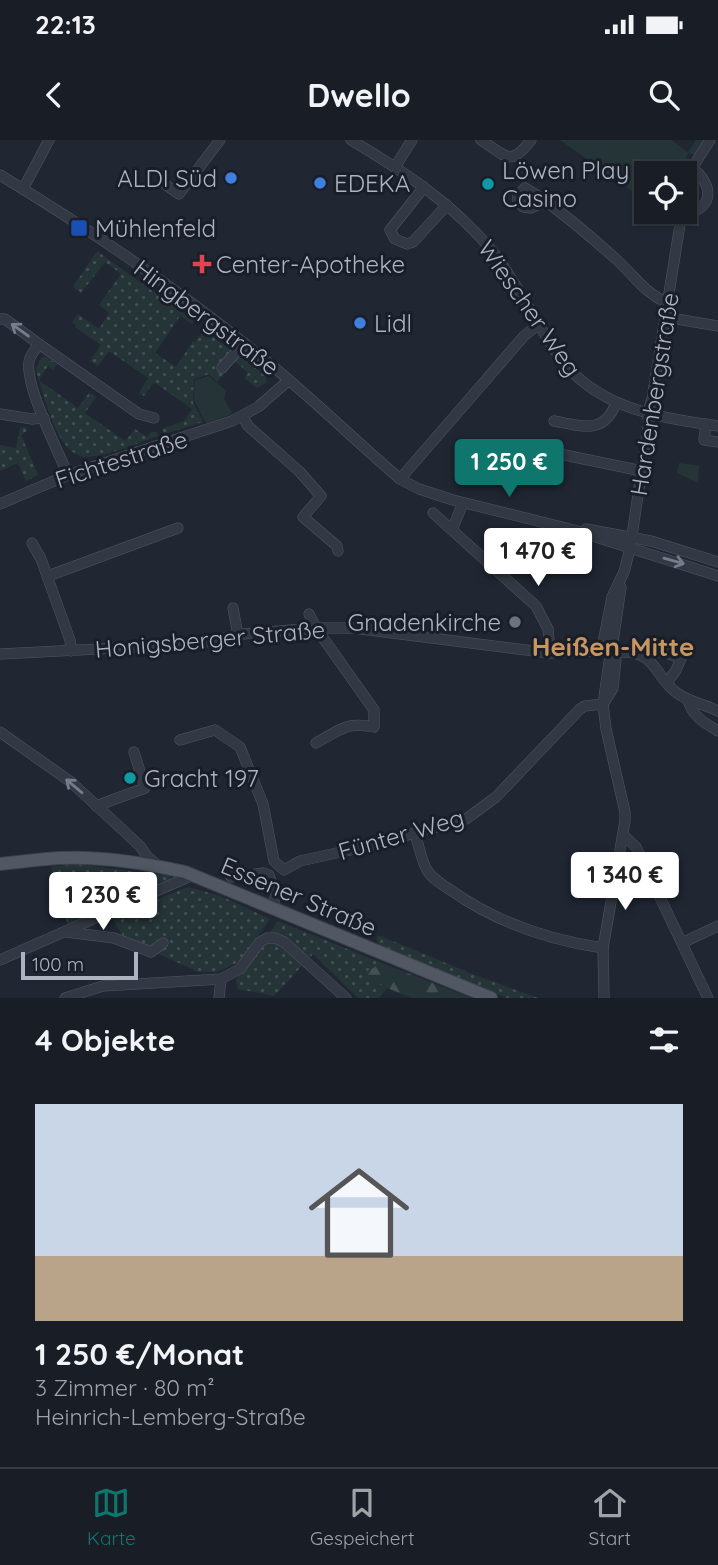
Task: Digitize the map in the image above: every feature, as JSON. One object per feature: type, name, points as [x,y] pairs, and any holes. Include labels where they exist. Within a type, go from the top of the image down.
[{"type":"main road","name":"Essener Straße","points":[[0,864],[60,858],[158,866],[194,875],[491,998]]},
{"type":"street","points":[[23,189],[49,140]]},
{"type":"street","points":[[166,185],[179,194],[220,140]]},
{"type":"street","name":"Wiescher Weg","points":[[351,140],[395,167],[447,205],[494,253],[570,371],[583,383],[616,403],[647,415],[718,425]]},
{"type":"street","points":[[395,167],[412,140]]},
{"type":"street","points":[[481,140],[502,154],[514,157],[519,156],[531,140]]},
{"type":"street","name":"Hardenbergstraße","points":[[696,161],[710,140]]},
{"type":"street","points":[[697,172],[706,180],[708,192],[706,201],[697,209]]},
{"type":"street","name":"Hingbergstraße","points":[[0,175],[118,249],[243,343],[289,380],[400,479],[419,489],[463,503],[575,530]]},
{"type":"street","points":[[424,187],[390,230],[395,239],[407,244],[413,242],[447,205]]},
{"type":"street","points":[[546,201],[582,228],[649,294],[667,303]]},
{"type":"street","name":"Hardenbergstraße","points":[[605,645],[630,549],[649,421],[647,415],[681,224]]},
{"type":"street","points":[[665,317],[718,326]]},
{"type":"street","points":[[0,318],[139,414],[154,418]]},
{"type":"street","points":[[400,479],[524,336],[539,324]]},
{"type":"street","points":[[222,368],[243,343]]},
{"type":"street","points":[[39,344],[29,363],[35,396],[68,475]]},
{"type":"street","name":"Fichtestraße","points":[[0,504],[68,475],[243,417],[289,380]]},
{"type":"street","points":[[554,421],[585,426],[601,425],[608,421],[616,403]]},
{"type":"street","points":[[0,414],[44,418]]},
{"type":"street","points":[[243,417],[248,426],[299,471],[321,496],[303,517],[337,545],[338,551]]},
{"type":"street","points":[[706,424],[704,440],[718,442]]},
{"type":"street","points":[[526,447],[642,471]]},
{"type":"street","points":[[452,530],[463,503]]},
{"type":"street","points":[[433,513],[536,606],[548,629],[550,653]]},
{"type":"street","points":[[48,576],[178,528]]},
{"type":"street","points":[[575,530],[594,530],[632,537],[718,562]]},
{"type":"street","points":[[575,530],[718,576]]},
{"type":"street","name":"Honigsberger Straße","points":[[32,543],[48,576],[70,640],[71,651]]},
{"type":"street","points":[[233,608],[238,635]]},
{"type":"street","points":[[309,614],[374,710],[374,727],[358,723],[316,743]]},
{"type":"street","name":"Honigsberger Straße","points":[[0,654],[196,644],[238,635],[316,628],[353,628],[550,653],[605,645]]},
{"type":"street","points":[[604,998],[603,948],[625,812],[603,704],[615,658],[619,647],[605,645],[604,660],[615,658],[631,652],[644,656],[660,672],[672,690],[688,700],[718,710]]},
{"type":"street","points":[[644,656],[650,652],[659,652],[681,659],[667,682]]},
{"type":"street","points":[[688,700],[692,712],[718,731]]},
{"type":"street","name":"Fünter Weg","points":[[180,740],[215,730],[240,747],[263,804],[274,861],[284,870],[300,860],[460,822],[489,804],[575,714],[585,706],[603,704]]},
{"type":"street","points":[[0,732],[71,782],[158,866]]},
{"type":"street","points":[[96,806],[145,788],[134,752]]},
{"type":"street","points":[[415,834],[427,871],[462,898],[507,923],[554,938],[603,948]]},
{"type":"street","points":[[622,835],[636,847],[708,998]]},
{"type":"street","points":[[231,877],[264,873],[270,875],[276,895],[272,907]]},
{"type":"street","points":[[0,960],[194,875]]},
{"type":"street","points":[[682,943],[718,926]]},
{"type":"street","points":[[65,932],[114,939],[151,952],[163,943]]},
{"type":"street","points":[[65,998],[103,986],[221,979],[240,969],[260,942],[275,938],[284,942],[346,998]]},
{"type":"street","points":[[219,998],[221,979]]},
{"type":"green space","points":[[560,140],[672,140],[688,153],[685,161],[634,161],[634,192]]},
{"type":"green space","points":[[696,140],[707,140],[695,155],[688,153]]},
{"type":"green space","points":[[97,251],[194,321],[192,324],[180,316],[155,353],[176,367],[193,341],[202,333],[208,333],[265,375],[267,382],[257,388],[244,378],[248,373],[235,361],[217,382],[209,374],[194,379],[193,402],[203,422],[164,434],[162,429],[184,421],[192,409],[154,382],[144,396],[139,393],[148,378],[109,351],[98,366],[90,361],[101,345],[72,322],[78,314],[99,329],[109,313],[99,305],[121,274],[105,262],[81,293],[73,287]]},
{"type":"green space","points":[[42,357],[57,364],[53,370],[48,366],[40,381],[78,408],[89,393],[96,397],[85,413],[125,441],[135,429],[147,437],[151,432],[157,432],[158,436],[89,457],[78,455],[69,449],[54,426],[37,374],[36,367]]},
{"type":"green space","points":[[209,376],[226,391],[224,399],[233,414],[206,423],[194,400],[195,380]]},
{"type":"green space","points":[[21,427],[26,427],[27,431],[21,435],[38,475],[26,481],[18,463],[0,471],[0,445],[16,448]]},
{"type":"green space","points":[[679,463],[699,466],[698,483],[677,473]]},
{"type":"green space","points":[[75,864],[171,876],[170,880],[68,926],[51,867]]},
{"type":"green space","points":[[188,887],[221,896],[270,919],[239,962],[217,972],[199,972],[125,939],[112,918]]},
{"type":"green space","points":[[278,921],[382,963],[364,973],[387,988],[379,998],[358,998],[313,954],[274,996],[238,989],[236,980]]},
{"type":"green space","points":[[378,935],[538,998],[507,998],[380,946],[376,939]]},
{"type":"green space","points":[[382,963],[471,998],[412,998],[387,988],[364,973]]},
{"type":"place","name":"ALDI Süd","points":[[231,178]]},
{"type":"place","name":"EDEKA","points":[[320,183]]},
{"type":"place","name":"Löwen Play Casino","points":[[488,184]]},
{"type":"place","name":"Mühlenfeld","points":[[79,228]]},
{"type":"place","name":"Center-Apotheke","points":[[202,264]]},
{"type":"place","name":"Lidl","points":[[360,323]]},
{"type":"place","name":"Gnadenkirche","points":[[515,622]]},
{"type":"place","name":"Gracht 197","points":[[130,778]]},
{"type":"district","name":"Heißen-Mitte","points":[[613,646]]}]
